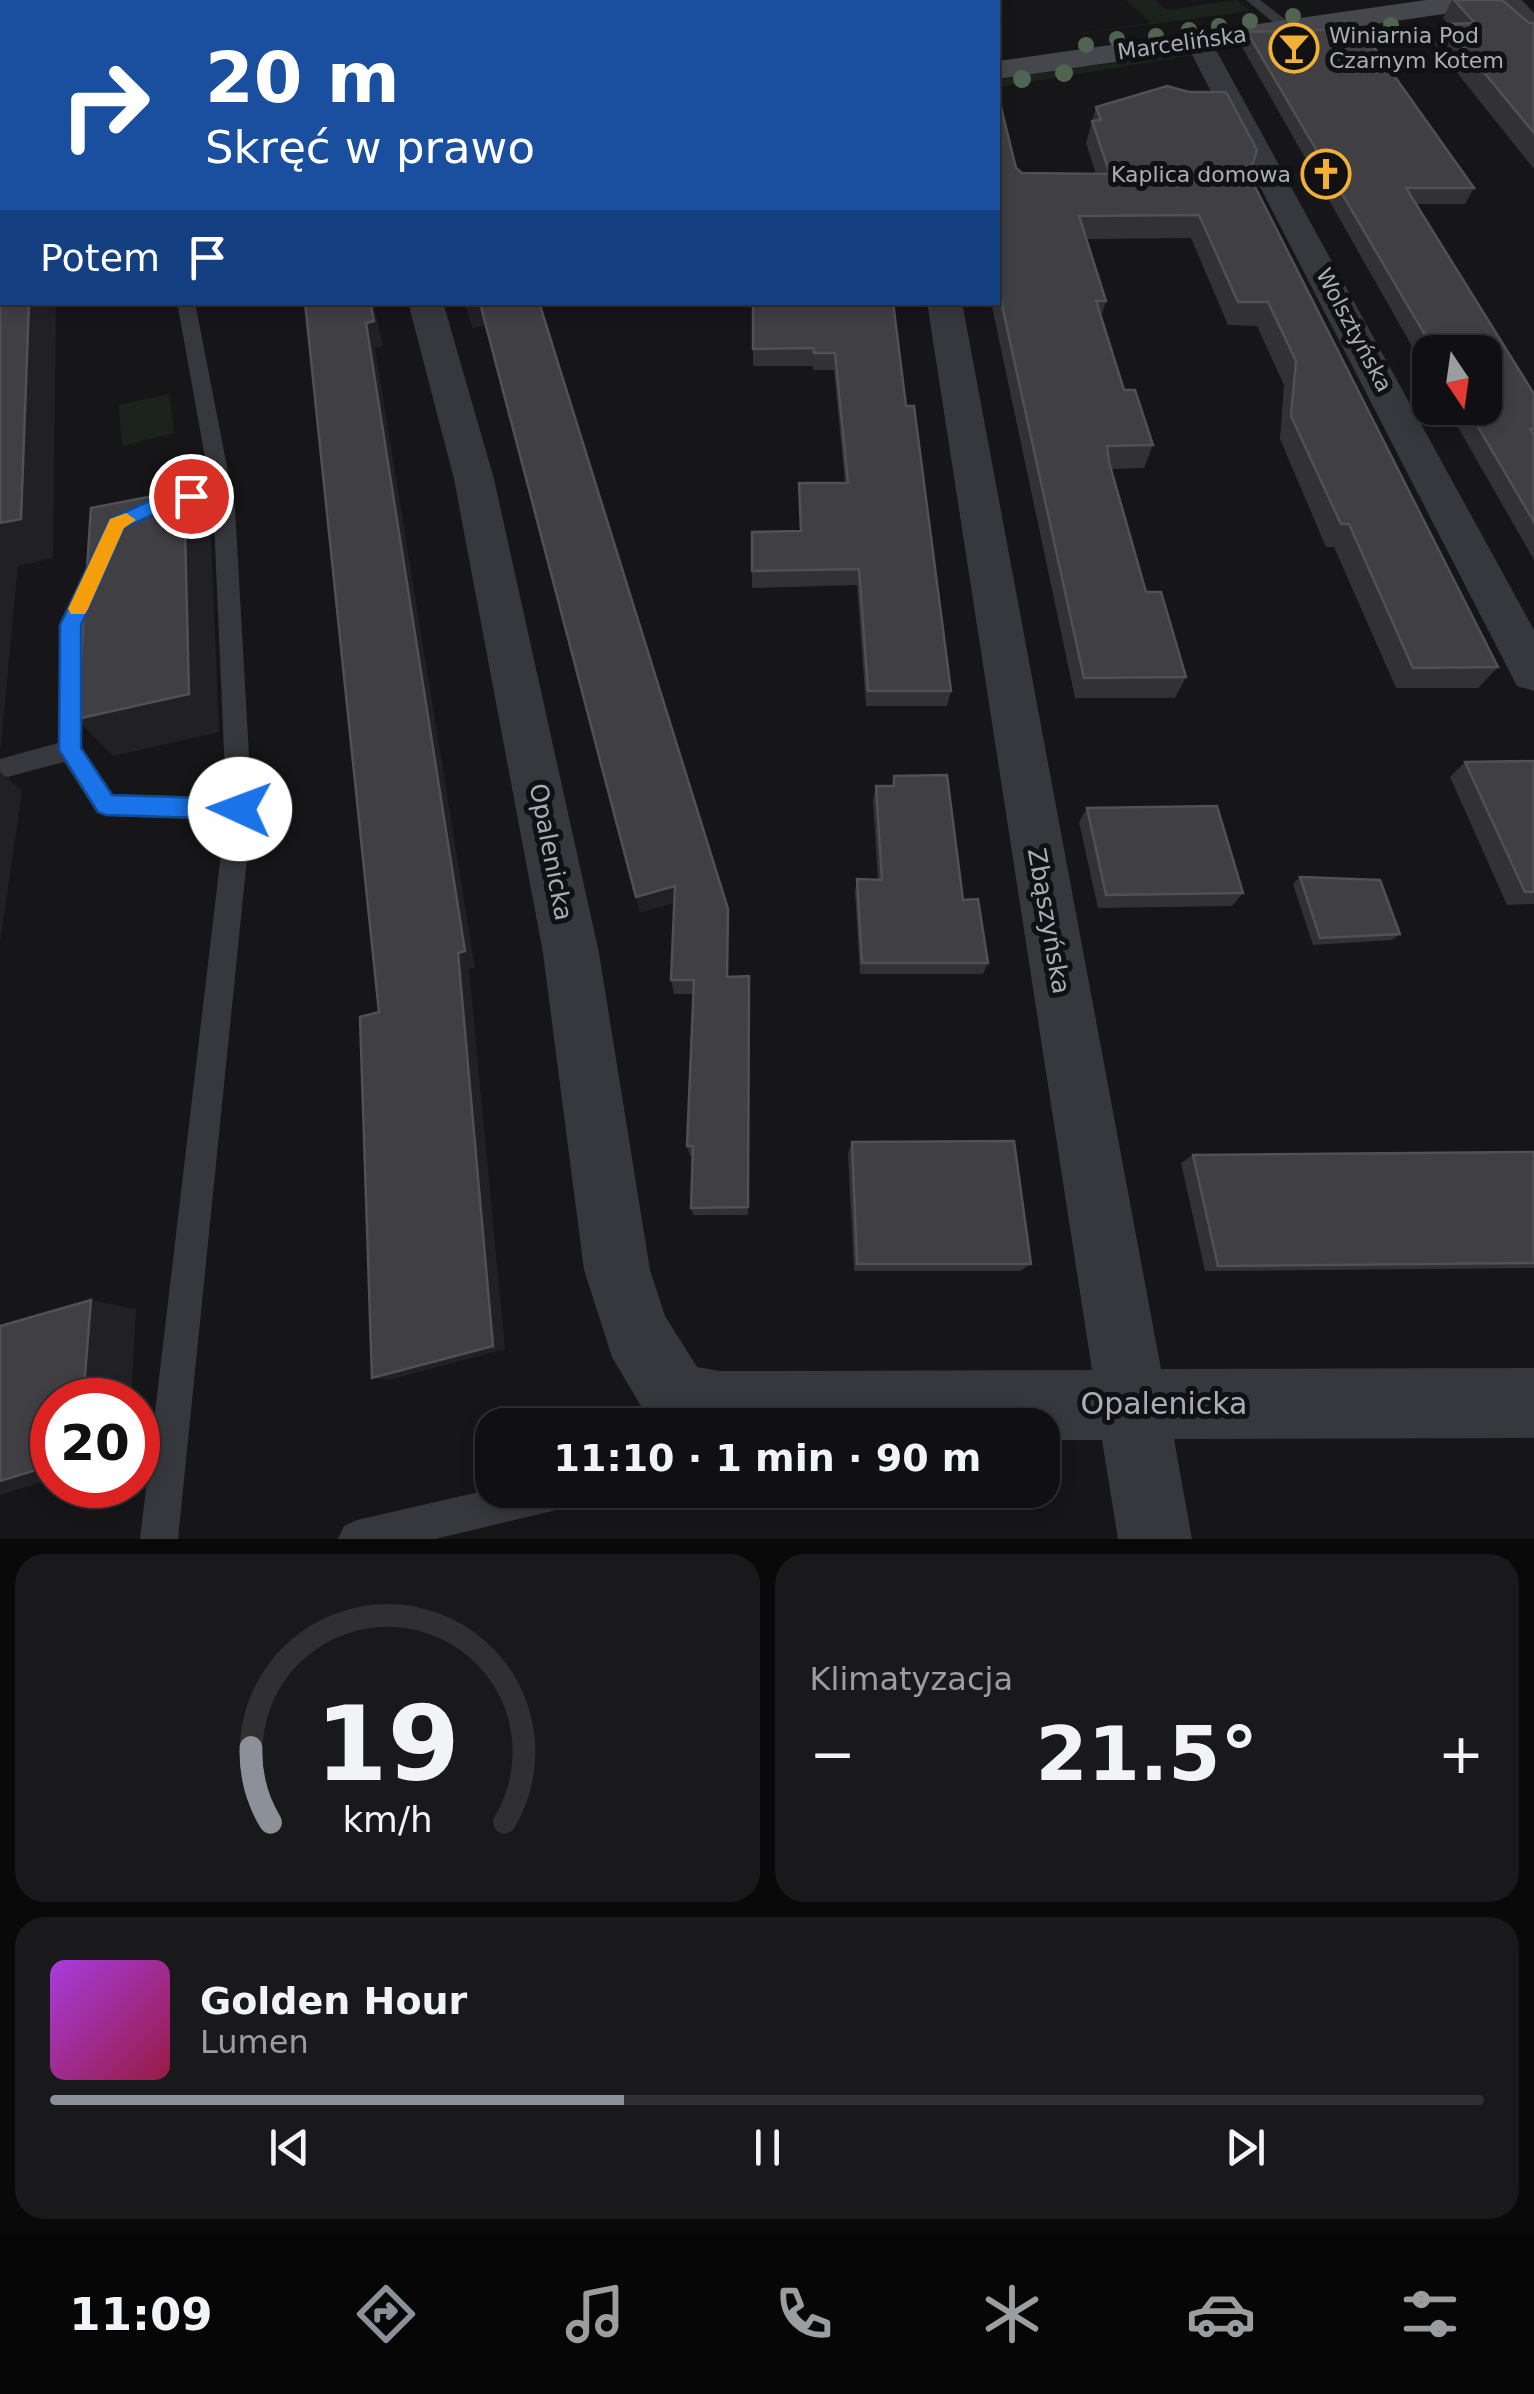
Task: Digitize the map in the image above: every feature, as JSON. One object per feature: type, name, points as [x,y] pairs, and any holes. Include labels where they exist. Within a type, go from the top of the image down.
[{"type":"street","name":"Marcelińska","points":[[1000,70],[1485,0]]},
{"type":"street","points":[[1508,0],[1534,28]]},
{"type":"street","name":"Wolsztyńska","points":[[1198,40],[1534,673]]},
{"type":"street","name":"Opalenicka","points":[[425,305],[474,479],[564,916],[617,1270],[666,1408]]},
{"type":"street","name":"Zbąszyńska","points":[[945,305],[1155,1539]]},
{"type":"street","name":"Opalenicka","points":[[699,1408],[1534,1403]]},
{"type":"lane","points":[[1252,0],[1289,28]]},
{"type":"lane","points":[[158,1539],[240,809],[220,489],[187,305]]},
{"type":"lane","points":[[132,517],[162,502],[220,489]]},
{"type":"lane","points":[[109,541],[71,625],[70,750],[106,805],[240,809]]},
{"type":"lane","points":[[0,769],[70,750]]},
{"type":"lane","points":[[357,1539],[489,1508]]},
{"type":"shaded area","points":[[1126,0],[1155,0],[1167,10],[1236,0],[1250,11],[1039,39],[1151,23]]},
{"type":"shaded area","points":[[1181,53],[1194,55],[1000,87],[1000,80]]},
{"type":"shaded area","points":[[169,394],[174,433],[122,446],[119,405]]},
{"type":"building","points":[[1454,0],[1502,0],[1534,23],[1534,133],[1444,24],[1475,23]]},
{"type":"building","points":[[1361,29],[1474,188],[1406,188],[1497,335],[1425,335],[1247,32]]},
{"type":"building","points":[[1167,86],[1189,92],[1226,92],[1257,150],[1249,175],[1498,667],[1413,668],[1349,524],[1341,524],[1291,416],[1296,361],[1268,302],[1238,302],[1199,215],[1079,216],[1106,301],[1096,301],[1124,390],[1135,390],[1153,445],[1107,446],[1109,462],[1146,592],[1161,592],[1186,677],[1084,678],[1000,296],[1000,103],[1016,168],[1022,173],[1110,174],[1092,121],[1101,120],[1096,107]]},
{"type":"building","points":[[0,305],[29,305],[21,519],[0,523]]},
{"type":"building","points":[[305,305],[371,305],[374,321],[366,323],[465,951],[458,953],[493,1346],[372,1378],[360,1017],[379,1012]]},
{"type":"building","points":[[481,305],[540,305],[728,909],[727,977],[749,976],[748,1207],[691,1208],[693,1146],[687,1146],[694,980],[671,980],[675,886],[636,897]]},
{"type":"building","points":[[753,305],[893,305],[906,406],[914,406],[951,691],[868,691],[859,569],[752,571],[752,532],[801,531],[799,483],[848,483],[835,353],[814,353],[814,348],[753,349]]},
{"type":"building","points":[[1502,342],[1534,394],[1534,429],[1530,429],[1534,435],[1534,522],[1477,425],[1502,425]]},
{"type":"building","points":[[184,490],[189,694],[77,719],[91,508]]},
{"type":"building","points":[[1534,761],[1534,892],[1525,892],[1465,762]]},
{"type":"building","points":[[947,775],[963,900],[978,899],[988,963],[862,963],[857,879],[882,880],[876,786],[894,786],[894,776]]},
{"type":"building","points":[[1217,806],[1243,893],[1106,895],[1087,808]]},
{"type":"building","points":[[1300,877],[1380,880],[1400,934],[1320,938]]},
{"type":"building","points":[[1014,1141],[1031,1264],[857,1264],[852,1142]]},
{"type":"building","points":[[1534,1152],[1534,1263],[1218,1266],[1193,1155]]},
{"type":"building","points":[[91,1300],[85,1378],[30,1378],[30,1472],[0,1481],[0,1326]]},
{"type":"slow traffic","points":[[78,609],[117,524],[126,520]]},
{"type":"place","name":"Winiarnia Pod Czarnym Kotem","points":[[1294,48]]},
{"type":"place","name":"Kaplica domowa","points":[[1326,174]]},
{"type":"route","points":[[191,496],[162,502],[117,524],[71,625],[70,750],[106,805],[240,809]]}]
